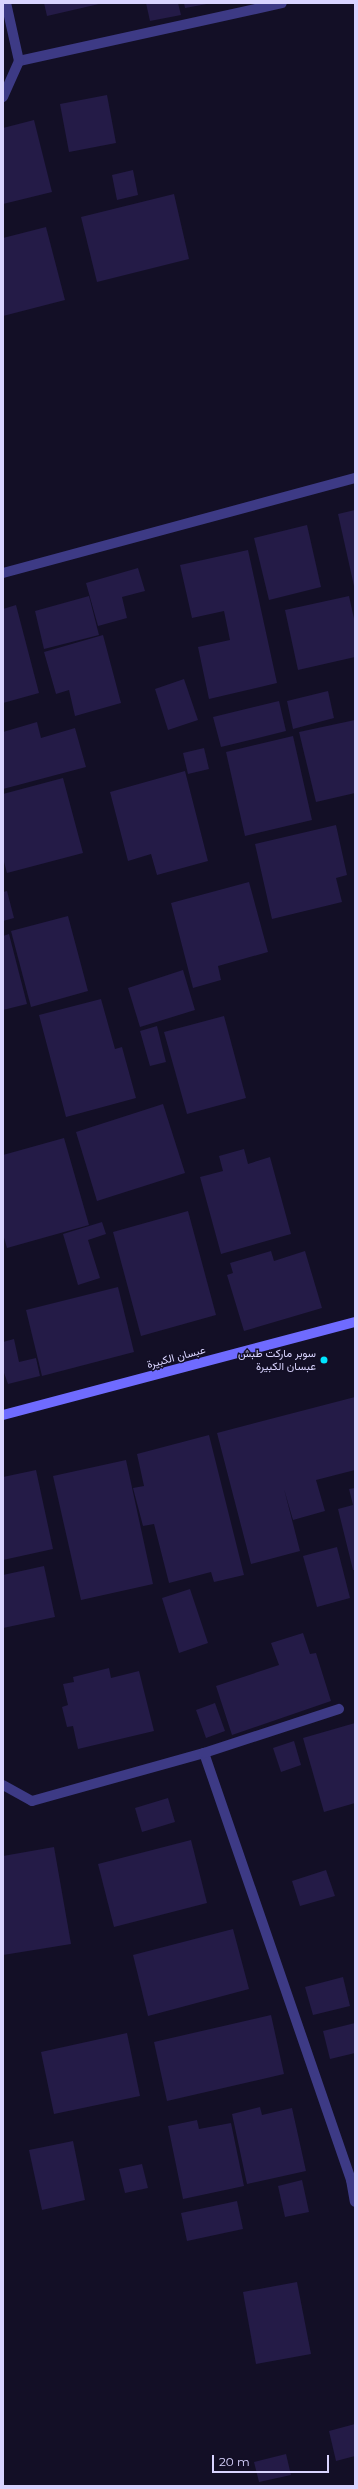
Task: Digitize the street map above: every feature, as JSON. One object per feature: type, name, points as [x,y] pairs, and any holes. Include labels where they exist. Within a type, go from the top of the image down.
[{"type":"main road","name":"عبسان الكبيرة","points":[[3,1415],[355,1322]]},
{"type":"street","points":[[3,97],[19,61],[6,3]]},
{"type":"street","points":[[19,61],[282,3]]},
{"type":"street","points":[[3,573],[355,478]]},
{"type":"street","points":[[3,1785],[32,1801],[204,1753],[339,1709]]},
{"type":"street","points":[[204,1753],[351,2180],[355,2202]]},
{"type":"building","points":[[44,3],[98,3],[99,4],[47,16]]},
{"type":"building","points":[[146,3],[178,3],[181,15],[150,21]]},
{"type":"building","points":[[184,3],[206,3],[207,4],[185,8]]},
{"type":"building","points":[[107,95],[116,143],[69,152],[60,104]]},
{"type":"building","points":[[34,120],[52,192],[3,204],[3,128]]},
{"type":"building","points":[[133,170],[138,195],[117,200],[112,175]]},
{"type":"building","points":[[174,194],[189,259],[97,282],[81,217]]},
{"type":"building","points":[[46,227],[65,300],[3,316],[3,238]]},
{"type":"building","points":[[355,510],[355,586],[354,586],[338,514]]},
{"type":"building","points":[[307,525],[321,587],[269,600],[254,538]]},
{"type":"building","points":[[248,550],[277,683],[209,699],[198,647],[230,640],[224,611],[192,618],[180,565]]},
{"type":"building","points":[[138,568],[145,591],[122,597],[127,618],[98,626],[86,583]]},
{"type":"building","points":[[89,596],[99,635],[44,649],[35,611]]},
{"type":"building","points":[[349,596],[355,623],[355,657],[298,670],[285,610]]},
{"type":"building","points":[[16,605],[39,693],[3,703],[3,609]]},
{"type":"building","points":[[103,635],[121,703],[75,716],[69,690],[56,694],[44,652]]},
{"type":"building","points":[[184,679],[198,720],[168,730],[155,689]]},
{"type":"building","points":[[328,691],[334,718],[293,729],[287,701]]},
{"type":"building","points":[[279,701],[286,731],[221,747],[213,717]]},
{"type":"building","points":[[355,720],[355,793],[316,802],[299,732]]},
{"type":"building","points":[[37,722],[41,738],[75,728],[86,767],[3,789],[3,732]]},
{"type":"building","points":[[293,736],[312,820],[245,836],[226,752]]},
{"type":"building","points":[[204,748],[209,769],[188,774],[183,753]]},
{"type":"building","points":[[185,771],[208,861],[157,875],[151,854],[128,861],[110,792]]},
{"type":"building","points":[[63,778],[83,853],[7,873],[3,858],[3,794]]},
{"type":"building","points":[[336,825],[347,875],[336,878],[342,902],[272,919],[255,844]]},
{"type":"building","points":[[249,882],[268,952],[218,966],[221,980],[193,988],[171,903]]},
{"type":"building","points":[[7,891],[14,918],[3,921],[3,892]]},
{"type":"building","points":[[68,916],[88,991],[31,1007],[11,931]]},
{"type":"building","points":[[9,934],[27,1004],[3,1010],[3,936]]},
{"type":"building","points":[[183,970],[195,1010],[140,1027],[128,988]]},
{"type":"building","points":[[101,999],[115,1049],[122,1047],[136,1098],[66,1117],[39,1015]]},
{"type":"building","points":[[224,1016],[246,1098],[187,1114],[164,1032]]},
{"type":"building","points":[[157,1026],[166,1062],[150,1066],[140,1031]]},
{"type":"building","points":[[163,1104],[185,1173],[97,1201],[76,1132]]},
{"type":"building","points":[[64,1138],[89,1225],[7,1248],[3,1234],[3,1155]]},
{"type":"building","points":[[244,1149],[248,1164],[270,1157],[291,1234],[221,1254],[200,1177],[223,1171],[219,1156]]},
{"type":"building","points":[[188,1211],[216,1315],[141,1336],[113,1232]]},
{"type":"building","points":[[102,1222],[106,1234],[88,1240],[100,1278],[78,1285],[63,1234]]},
{"type":"building","points":[[271,1251],[274,1261],[305,1251],[322,1308],[244,1331],[227,1275],[233,1273],[230,1263]]},
{"type":"building","points":[[118,1287],[134,1352],[42,1376],[26,1310]]},
{"type":"building","points":[[14,1339],[19,1362],[36,1358],[40,1376],[8,1384],[3,1370],[3,1342]]},
{"type":"building","points":[[355,1397],[355,1470],[316,1480],[325,1511],[293,1520],[284,1489],[300,1551],[251,1564],[217,1433]]},
{"type":"building","points":[[209,1435],[244,1575],[214,1582],[211,1572],[169,1583],[154,1524],[143,1526],[133,1488],[144,1486],[137,1454]]},
{"type":"building","points":[[126,1460],[153,1584],[81,1600],[53,1476]]},
{"type":"building","points":[[36,1470],[53,1549],[3,1560],[3,1477]]},
{"type":"building","points":[[355,1488],[355,1570],[353,1570],[338,1509],[353,1505],[349,1489]]},
{"type":"building","points":[[337,1547],[350,1598],[317,1607],[303,1556]]},
{"type":"building","points":[[44,1566],[55,1617],[3,1628],[3,1575]]},
{"type":"building","points":[[190,1589],[208,1643],[179,1653],[162,1598]]},
{"type":"building","points":[[303,1633],[310,1654],[316,1653],[331,1701],[232,1735],[216,1686],[279,1665],[271,1643]]},
{"type":"building","points":[[109,1668],[111,1678],[139,1671],[154,1731],[78,1749],[73,1726],[67,1727],[62,1707],[68,1705],[63,1684],[74,1682],[73,1677]]},
{"type":"building","points":[[215,1703],[225,1731],[206,1738],[196,1710]]},
{"type":"building","points":[[355,1723],[355,1803],[324,1812],[303,1738]]},
{"type":"building","points":[[294,1741],[301,1765],[281,1772],[273,1748]]},
{"type":"building","points":[[168,1798],[175,1822],[142,1832],[135,1808]]},
{"type":"building","points":[[191,1840],[207,1903],[114,1927],[98,1864]]},
{"type":"building","points":[[54,1847],[71,1944],[3,1955],[3,1856]]},
{"type":"building","points":[[326,1870],[335,1896],[300,1906],[292,1881]]},
{"type":"building","points":[[233,1929],[249,1989],[148,2016],[133,1955]]},
{"type":"building","points":[[343,1977],[350,2006],[313,2015],[305,1987]]},
{"type":"building","points":[[271,2015],[284,2074],[167,2101],[154,2042]]},
{"type":"building","points":[[355,2023],[355,2053],[330,2059],[323,2031]]},
{"type":"building","points":[[127,2033],[140,2096],[54,2114],[41,2052]]},
{"type":"building","points":[[260,2107],[262,2115],[292,2108],[306,2171],[247,2184],[232,2114]]},
{"type":"building","points":[[197,2120],[199,2129],[231,2123],[244,2186],[183,2199],[168,2126]]},
{"type":"building","points":[[73,2141],[85,2200],[42,2210],[29,2150]]},
{"type":"building","points":[[142,2164],[148,2188],[125,2193],[119,2169]]},
{"type":"building","points":[[302,2180],[309,2212],[285,2217],[278,2186]]},
{"type":"building","points":[[237,2201],[243,2229],[187,2241],[181,2213]]},
{"type":"building","points":[[297,2282],[311,2354],[256,2364],[243,2292]]},
{"type":"building","points":[[355,2424],[355,2456],[336,2461],[329,2431]]},
{"type":"building","points":[[286,2454],[291,2475],[259,2482],[254,2462]]},
{"type":"place","name":"سوبر ماركت طبش عبسان الكبيرة","points":[[324,1360]]}]
